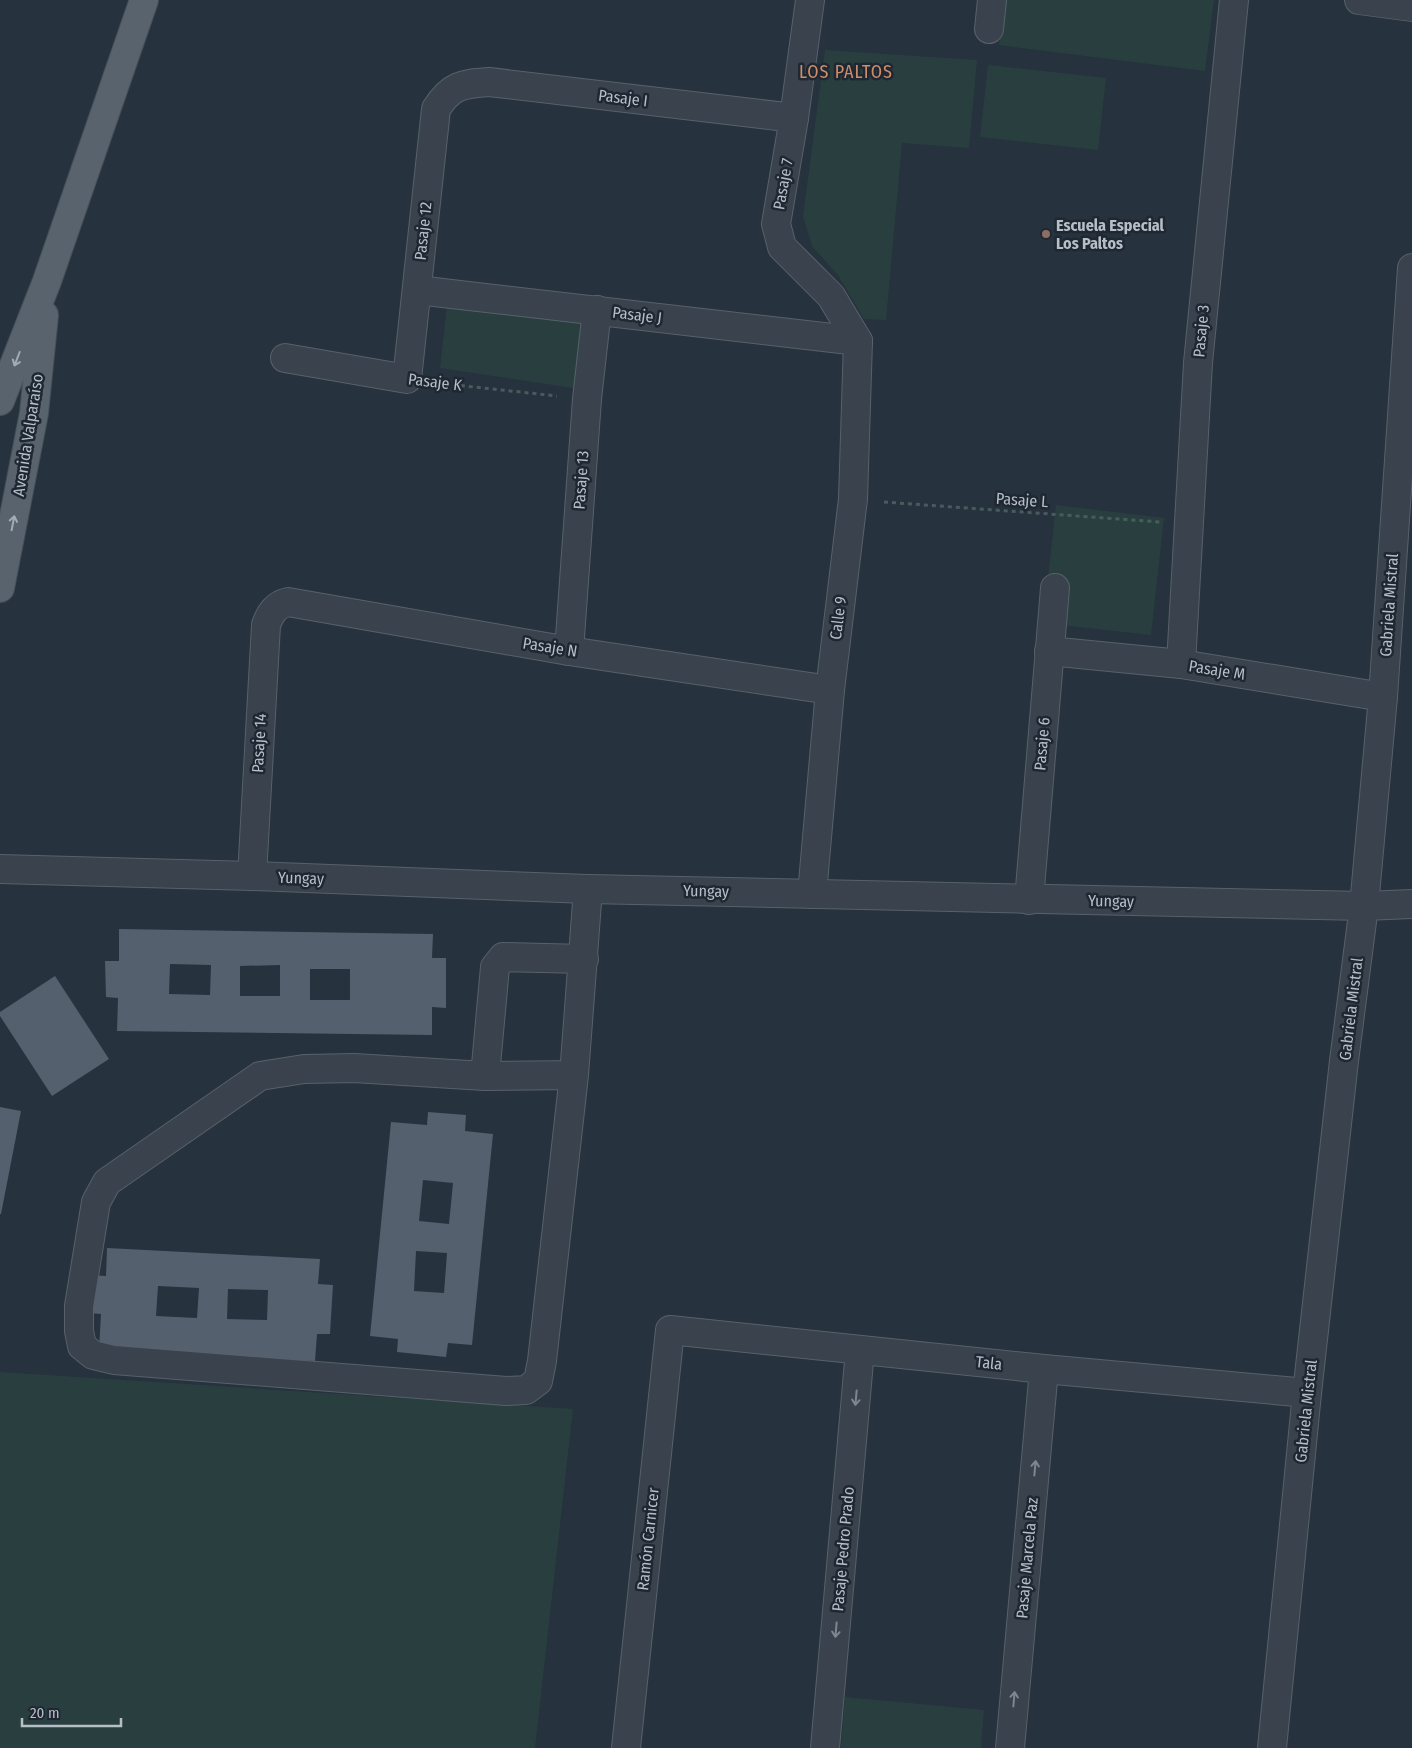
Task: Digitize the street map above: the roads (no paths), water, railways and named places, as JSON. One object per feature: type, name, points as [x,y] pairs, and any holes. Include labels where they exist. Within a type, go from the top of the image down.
[{"type":"main road","name":"Avenida Valparaíso","points":[[0,401],[47,281],[144,0]]},
{"type":"main road","name":"Avenida Valparaíso","points":[[0,588],[34,413],[47,281]]},
{"type":"street","name":"Pasaje 7","points":[[810,0],[794,118],[776,224],[782,247],[831,296],[858,341]]},
{"type":"street","points":[[989,29],[992,0]]},
{"type":"street","name":"Pasaje 3","points":[[1181,664],[1198,363],[1234,0]]},
{"type":"street","points":[[1360,0],[1412,6]]},
{"type":"street","name":"Pasaje I","points":[[453,89],[462,84],[489,82],[794,118]]},
{"type":"street","name":"Pasaje 12","points":[[406,379],[436,109],[444,97],[453,89]]},
{"type":"street","name":"Gabriela Mistral","points":[[1272,1748],[1344,1060],[1364,906],[1383,697],[1412,268]]},
{"type":"street","name":"Pasaje J","points":[[417,290],[858,341]]},
{"type":"street","name":"Pasaje 13","points":[[569,651],[587,399],[597,310]]},
{"type":"street","name":"Calle 9","points":[[812,894],[830,690],[853,500],[858,341]]},
{"type":"street","name":"Pasaje K","points":[[285,358],[406,379]]},
{"type":"street","name":"Pasaje 6","points":[[1029,900],[1055,588]]},
{"type":"street","name":"Pasaje N","points":[[273,611],[280,604],[288,602],[569,651],[830,690]]},
{"type":"street","name":"Pasaje 14","points":[[252,876],[266,625],[273,611]]},
{"type":"street","name":"Pasaje M","points":[[1049,651],[1181,664],[1383,697]]},
{"type":"street","name":"Yungay","points":[[0,869],[1029,900],[1364,906],[1412,904]]},
{"type":"street","points":[[574,1075],[485,1076],[354,1068],[304,1069],[260,1076],[106,1182],[96,1202],[79,1306],[79,1332],[82,1346],[93,1355],[114,1360],[506,1391],[526,1390],[538,1381],[542,1361],[574,1075],[588,888]]},
{"type":"street","points":[[485,1076],[495,966],[504,957],[584,959]]},
{"type":"street","name":"Tala","points":[[670,1330],[1044,1369],[1308,1393]]},
{"type":"street","name":"Ramón Carnicer","points":[[626,1748],[670,1330]]},
{"type":"street","name":"Pasaje Pedro Prado","points":[[825,1748],[860,1350]]},
{"type":"street","name":"Pasaje Marcela Paz","points":[[1010,1748],[1044,1369]]},
{"type":"place","name":"Escuela Especial Los Paltos","points":[[1046,234]]},
{"type":"district","name":"LOS PALTOS","points":[[846,72]]}]
